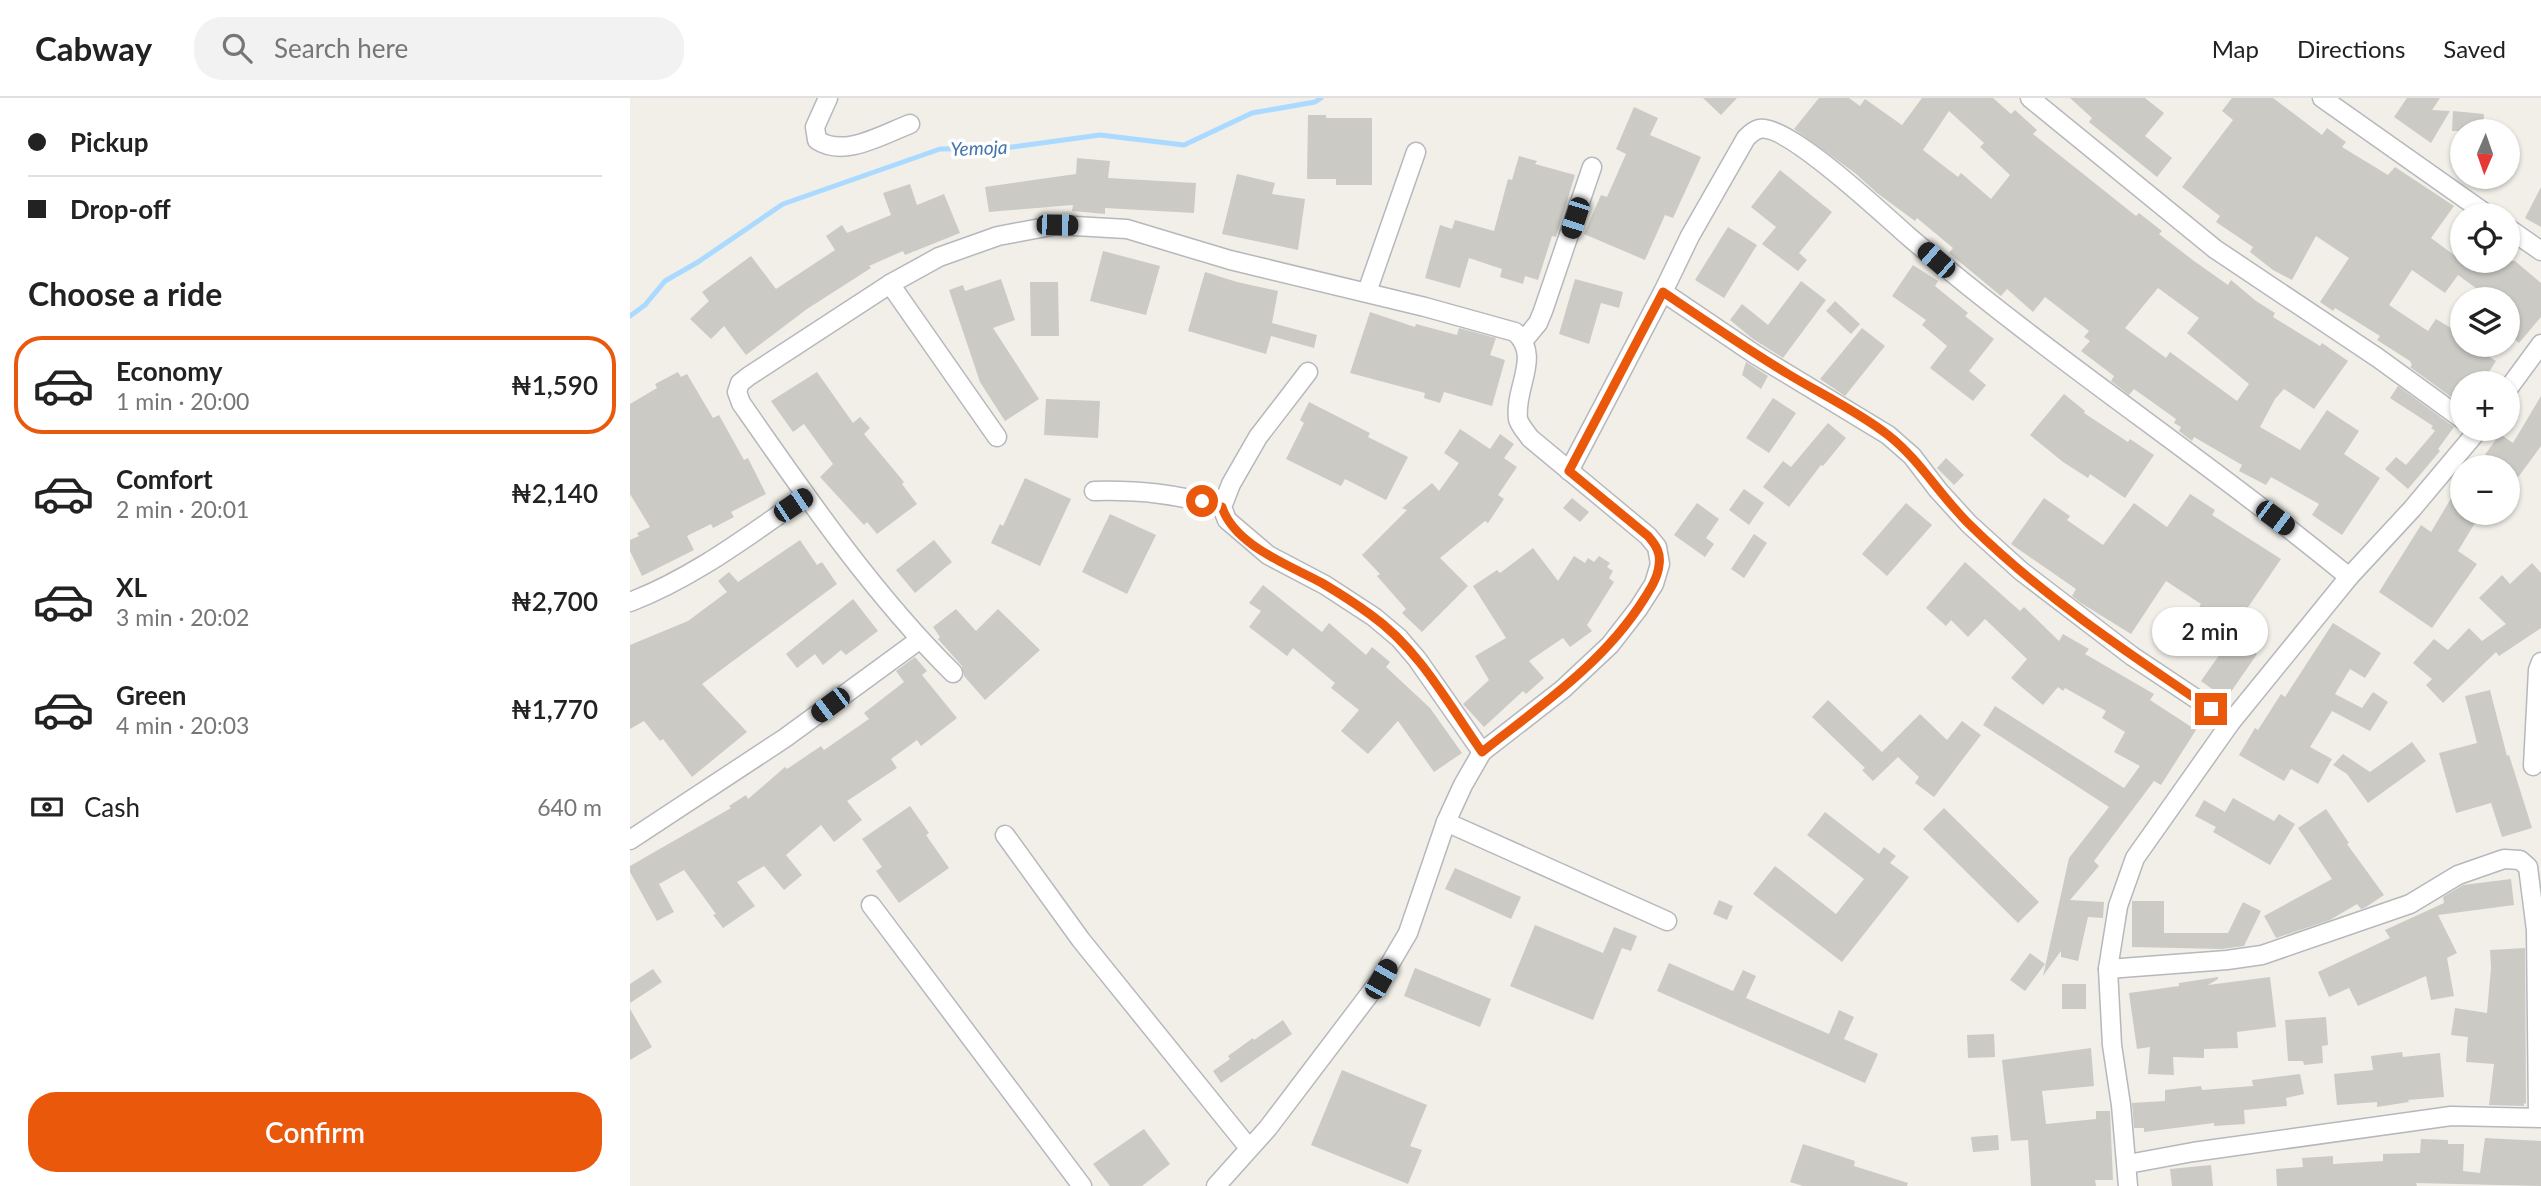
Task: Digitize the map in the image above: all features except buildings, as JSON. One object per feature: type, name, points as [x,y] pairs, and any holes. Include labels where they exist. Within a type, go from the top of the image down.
[{"type":"street","points":[[828,98],[815,127],[817,140],[828,148],[844,148],[909,124]]},
{"type":"street","points":[[2030,98],[2215,249],[2378,358],[2450,410]]},
{"type":"street","points":[[2322,98],[2471,203]]},
{"type":"street","points":[[1569,471],[1690,236],[1746,138],[1758,129],[1782,134],[1807,151],[1936,260],[2253,500],[2349,577]]},
{"type":"street","points":[[1367,292],[1416,152]]},
{"type":"street","points":[[1524,340],[1538,323],[1546,303],[1592,167]]},
{"type":"street","points":[[953,673],[919,639],[806,496],[741,403],[737,392],[740,383],[890,284],[951,252],[998,236],[1057,225],[1127,229],[1230,260],[1367,292],[1515,332],[1528,348],[1520,392],[1518,418],[1521,426],[1530,438],[1648,536],[1657,547],[1660,564],[1654,584],[1610,645],[1563,689],[1482,752],[1462,785],[1446,822],[1408,933],[1381,979],[1268,1128],[1216,1186]]},
{"type":"street","points":[[2520,236],[2541,251]]},
{"type":"street","points":[[890,284],[997,437]]},
{"type":"street","points":[[1663,292],[1756,355],[1888,435],[1912,456],[1969,524],[2021,571],[2132,656],[2231,722]]},
{"type":"street","points":[[2520,373],[2541,344]]},
{"type":"street","points":[[1308,373],[1258,437],[1231,484],[1222,507],[1227,520],[1268,555],[1325,585],[1374,617],[1399,638],[1417,659],[1482,752]]},
{"type":"street","points":[[2128,1186],[2128,1164],[2112,1045],[2108,969],[2118,906],[2135,858],[2231,722],[2349,577],[2412,509],[2468,441]]},
{"type":"street","points":[[1094,491],[1139,490],[1181,496],[1222,507]]},
{"type":"street","points":[[630,602],[658,591],[700,568],[806,496]]},
{"type":"street","points":[[630,840],[785,738],[919,639]]},
{"type":"street","points":[[2532,766],[2538,670],[2541,662]]},
{"type":"street","points":[[1446,822],[1667,922]]},
{"type":"street","points":[[1005,835],[1081,940],[1249,1148]]},
{"type":"street","points":[[2108,969],[2227,960],[2262,954],[2410,904],[2458,875],[2504,859],[2520,860],[2528,867],[2536,930],[2540,1117],[2438,1117],[2205,1150],[2128,1164]]},
{"type":"street","points":[[871,905],[1082,1186]]},
{"type":"waterway","name":"Yemoja","points":[[630,316],[645,305],[665,281],[698,262],[783,204],[940,149],[1005,148],[1100,135],[1184,145],[1252,113],[1315,102],[1321,98]]},
{"type":"route","points":[[1202,501],[1222,507],[1227,520],[1268,555],[1325,585],[1374,617],[1399,638],[1417,659],[1482,752],[1563,689],[1610,645],[1654,584],[1660,564],[1657,547],[1648,536],[1569,471],[1663,292],[1756,355],[1888,435],[1912,456],[1969,524],[2021,571],[2132,656],[2211,709]]}]
